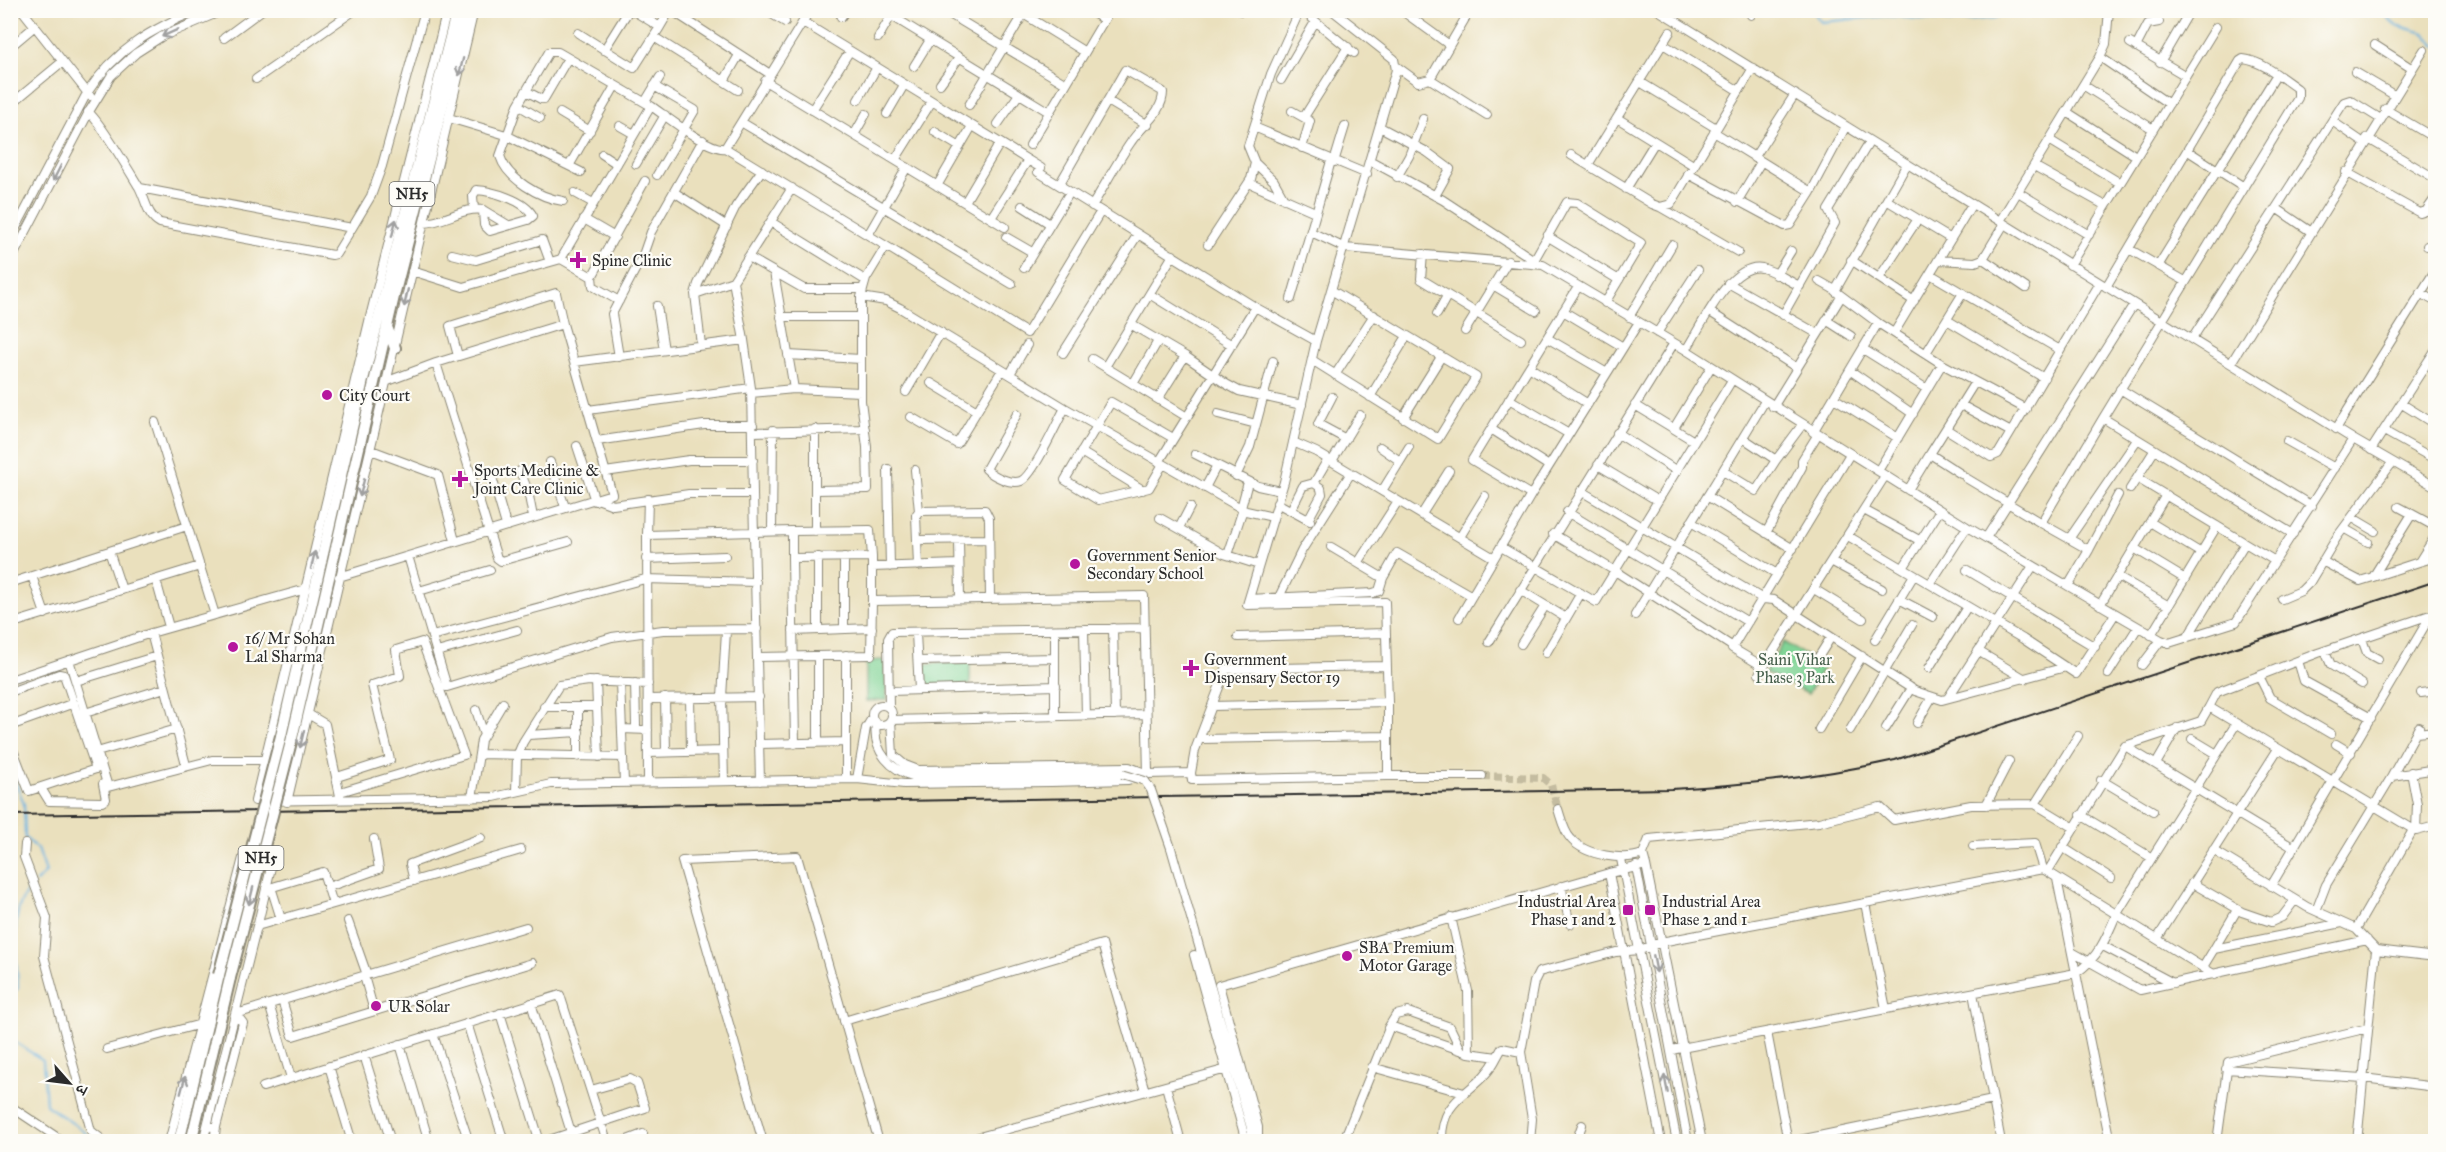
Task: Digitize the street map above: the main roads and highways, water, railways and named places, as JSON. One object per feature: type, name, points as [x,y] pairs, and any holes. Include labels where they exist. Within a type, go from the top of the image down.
[{"type":"highway","name":"NH5","points":[[178,1142],[281,736],[364,376],[456,10]]},
{"type":"highway","name":"NH5","points":[[191,1142],[292,738],[443,96],[467,10]]},
{"type":"highway","points":[[388,251],[391,271]]},
{"type":"highway","points":[[387,327],[395,348]]},
{"type":"waterway","points":[[1812,10],[1821,22],[1887,16],[1953,22],[1994,18],[2013,10]]},
{"type":"waterway","points":[[2380,10],[2395,25],[2424,33],[2436,46]]},
{"type":"waterway","points":[[10,767],[24,804],[25,838],[38,849],[46,872],[36,882]]},
{"type":"waterway","points":[[10,996],[18,988],[15,948],[16,920],[24,896],[32,886]]},
{"type":"waterway","points":[[10,1039],[43,1060],[46,1105],[81,1129],[94,1142]]},
{"type":"tunnel","points":[[1482,776],[1543,778],[1551,785],[1558,809]]},
{"type":"railway","points":[[10,815],[1671,789],[1755,783],[1811,776],[1895,760],[2436,581]]},
{"type":"place","name":"Spine Clinic","points":[[578,260]]},
{"type":"place","name":"City Court","points":[[327,395]]},
{"type":"place","name":"Sports Medicine & Joint Care Clinic","points":[[460,479]]},
{"type":"place","name":"Government Senior Secondary School","points":[[1075,564]]},
{"type":"place","name":"16/ Mr Sohan Lal Sharma","points":[[233,647]]},
{"type":"place","name":"Government Dispensary Sector 19","points":[[1191,668]]},
{"type":"place","name":"Industrial Area Phase 1 and 2","points":[[1628,910]]},
{"type":"place","name":"Industrial Area Phase 2 and 1","points":[[1650,910]]},
{"type":"place","name":"SBA Premium Motor Garage","points":[[1347,956]]},
{"type":"place","name":"UR Solar","points":[[376,1006]]},
{"type":"park label","name":"Saini Vihar Phase 3 Park","points":[[1795,668]]}]
